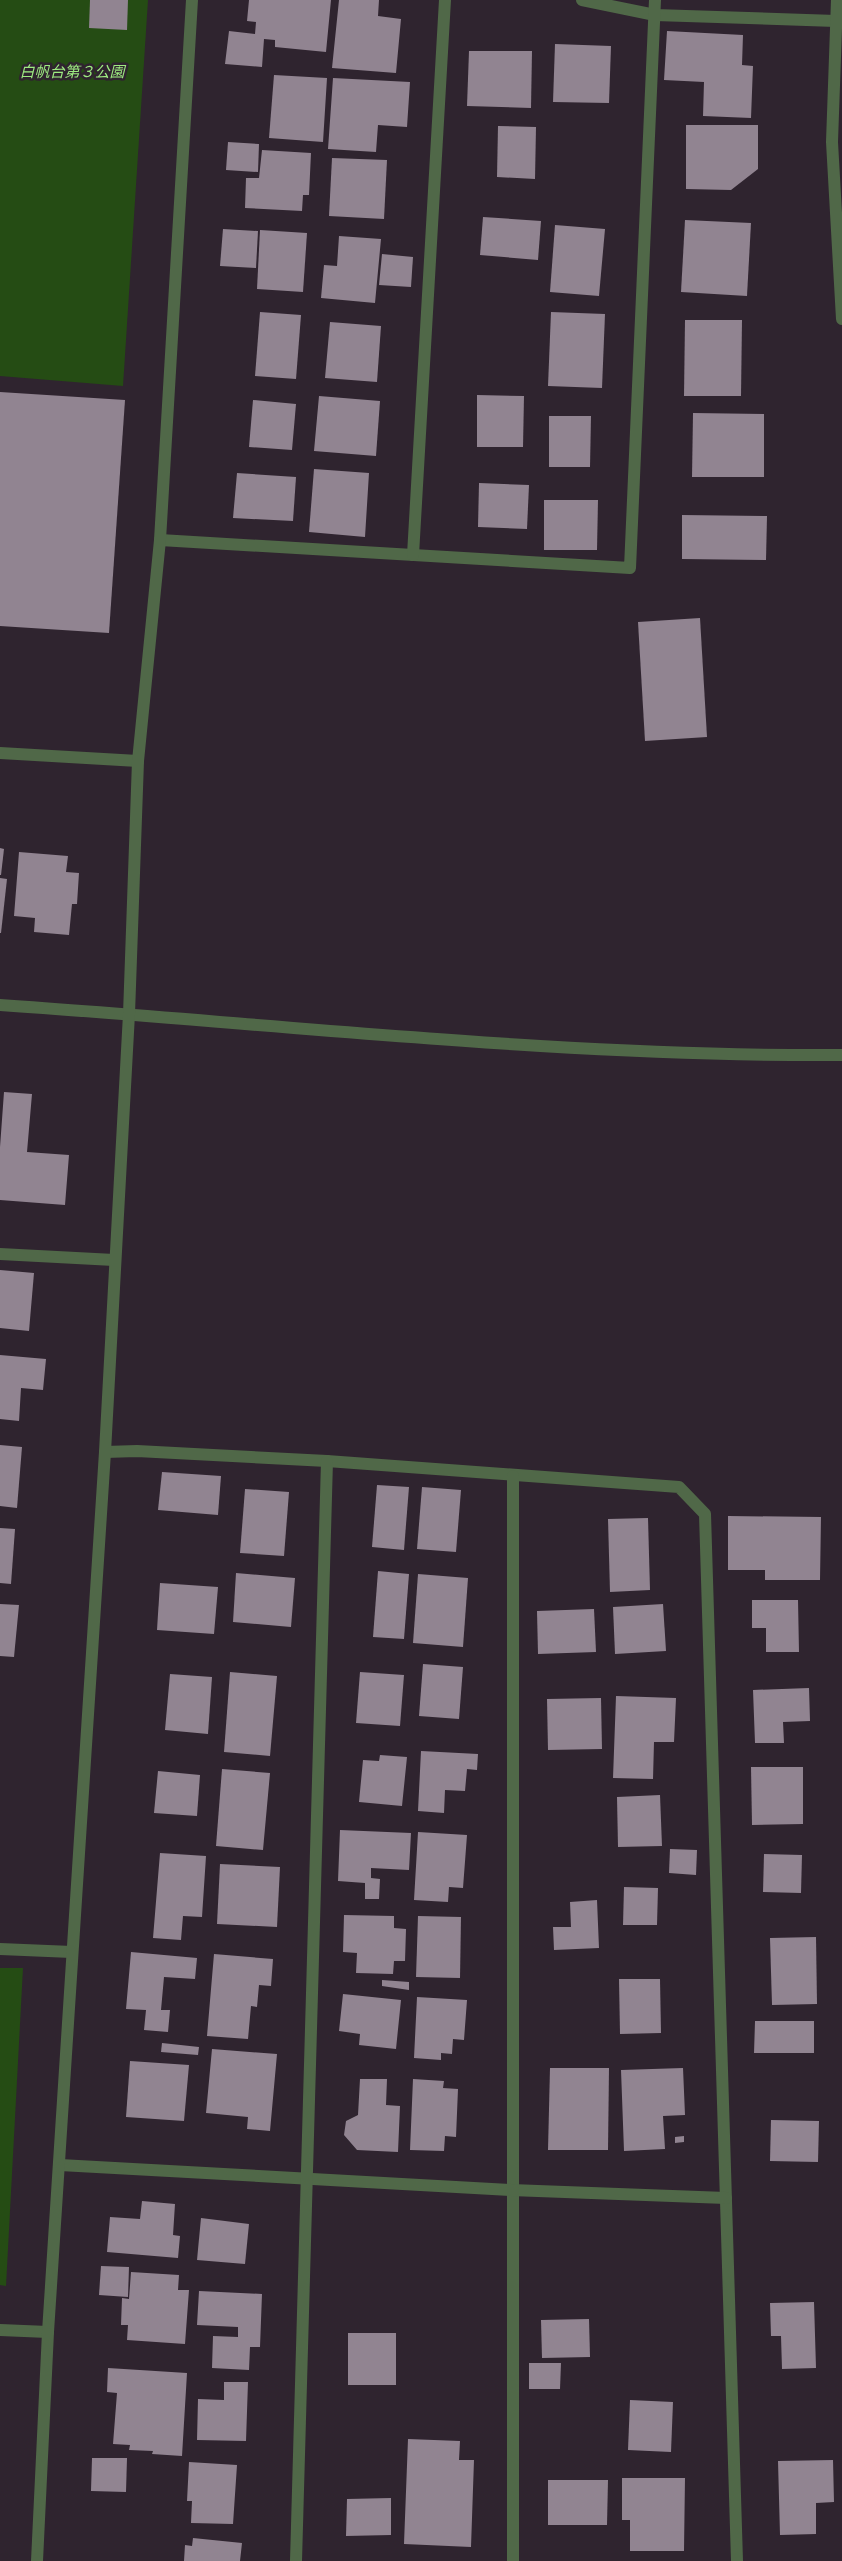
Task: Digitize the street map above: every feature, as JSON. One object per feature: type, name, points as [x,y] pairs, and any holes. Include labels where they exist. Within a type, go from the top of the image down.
[{"type":"street","points":[[37,2561],[48,2332],[105,1452],[114,1260],[129,1014],[138,761],[160,540],[192,0]]},
{"type":"street","points":[[413,555],[445,0]]},
{"type":"street","points":[[582,0],[654,15],[836,21]]},
{"type":"street","points":[[160,540],[630,568],[655,0]]},
{"type":"street","points":[[837,0],[832,142],[842,319]]},
{"type":"street","points":[[0,753],[138,761]]},
{"type":"street","points":[[0,1005],[554,1047],[770,1055],[842,1055]]},
{"type":"street","points":[[0,1254],[114,1260]]},
{"type":"street","points":[[105,1452],[137,1451],[327,1461],[678,1487],[705,1514],[737,2561]]},
{"type":"street","points":[[296,2561],[327,1461]]},
{"type":"street","points":[[513,1476],[511,2190],[513,2561]]},
{"type":"street","points":[[0,1949],[72,1952]]},
{"type":"street","points":[[60,2164],[308,2180],[726,2198]]},
{"type":"street","points":[[0,2330],[48,2332]]},
{"type":"green space","name":"白帆台第３公園","points":[[0,0],[148,0],[123,386],[0,376]]},
{"type":"green space","points":[[0,1968],[23,1968],[6,2286],[0,2285]]},
{"type":"building","points":[[90,0],[128,0],[127,30],[89,28]]},
{"type":"building","points":[[249,0],[331,0],[326,52],[275,47],[275,40],[264,39],[262,67],[225,64],[229,31],[255,34],[256,22],[247,21]]},
{"type":"building","points":[[339,0],[379,0],[378,16],[401,19],[396,73],[332,68]]},
{"type":"building","points":[[667,31],[743,35],[742,65],[753,66],[751,118],[703,116],[704,82],[664,80]]},
{"type":"building","points":[[555,44],[611,46],[609,103],[553,102]]},
{"type":"building","points":[[469,51],[532,51],[531,108],[467,106]]},
{"type":"building","points":[[274,75],[327,78],[323,142],[269,138]]},
{"type":"building","points":[[333,78],[410,82],[407,127],[378,125],[376,152],[328,149]]},
{"type":"building","points":[[686,125],[758,125],[758,169],[731,190],[686,189]]},
{"type":"building","points":[[498,126],[536,127],[535,179],[497,177]]},
{"type":"building","points":[[228,142],[259,144],[258,172],[226,170]]},
{"type":"building","points":[[262,150],[311,153],[309,195],[303,195],[302,211],[245,208],[246,178],[259,178]]},
{"type":"building","points":[[332,158],[387,160],[384,219],[329,216]]},
{"type":"building","points":[[483,217],[541,221],[538,260],[480,255]]},
{"type":"building","points":[[685,220],[751,223],[747,296],[681,292]]},
{"type":"building","points":[[555,225],[605,229],[599,296],[550,292]]},
{"type":"building","points":[[223,229],[258,231],[256,268],[220,266]]},
{"type":"building","points":[[260,230],[307,233],[303,292],[257,289]]},
{"type":"building","points":[[339,236],[381,239],[375,303],[321,298],[324,265],[337,266]]},
{"type":"building","points":[[382,254],[413,257],[411,287],[379,285]]},
{"type":"building","points":[[260,312],[301,315],[296,379],[255,376]]},
{"type":"building","points":[[551,312],[605,314],[602,388],[548,386]]},
{"type":"building","points":[[685,320],[742,320],[741,396],[684,396]]},
{"type":"building","points":[[330,322],[381,326],[377,382],[325,378]]},
{"type":"building","points":[[0,392],[125,400],[109,633],[0,626]]},
{"type":"building","points":[[477,395],[524,396],[523,447],[477,447]]},
{"type":"building","points":[[319,396],[380,401],[376,456],[314,451]]},
{"type":"building","points":[[253,400],[296,404],[292,450],[249,447]]},
{"type":"building","points":[[693,413],[764,414],[764,477],[692,477]]},
{"type":"building","points":[[549,416],[591,416],[590,467],[549,467]]},
{"type":"building","points":[[314,469],[369,473],[365,537],[309,532]]},
{"type":"building","points":[[237,473],[296,477],[293,521],[233,518]]},
{"type":"building","points":[[479,483],[529,485],[527,529],[478,527]]},
{"type":"building","points":[[544,500],[598,500],[597,550],[544,550]]},
{"type":"building","points":[[682,515],[767,516],[766,560],[682,559]]},
{"type":"building","points":[[700,618],[707,737],[645,741],[638,622]]},
{"type":"building","points":[[0,848],[4,849],[1,875],[0,875]]},
{"type":"building","points":[[19,852],[68,856],[66,872],[79,873],[77,904],[72,904],[69,935],[34,932],[35,918],[14,916]]},
{"type":"building","points":[[0,878],[7,879],[1,933],[0,933]]},
{"type":"building","points":[[4,1092],[32,1094],[27,1152],[69,1155],[65,1205],[0,1200],[0,1147]]},
{"type":"building","points":[[0,1270],[34,1273],[29,1331],[0,1328]]},
{"type":"building","points":[[0,1355],[46,1359],[43,1390],[21,1388],[19,1421],[0,1419]]},
{"type":"building","points":[[0,1445],[22,1447],[17,1508],[0,1506]]},
{"type":"building","points":[[162,1472],[221,1476],[218,1515],[158,1510]]},
{"type":"building","points":[[377,1485],[409,1487],[404,1550],[372,1547]]},
{"type":"building","points":[[422,1487],[461,1490],[456,1552],[417,1549]]},
{"type":"building","points":[[245,1489],[289,1492],[284,1556],[240,1553]]},
{"type":"building","points":[[728,1516],[821,1517],[820,1580],[765,1580],[765,1570],[728,1570]]},
{"type":"building","points":[[648,1518],[650,1590],[610,1592],[608,1519]]},
{"type":"building","points":[[0,1528],[15,1529],[11,1584],[0,1583]]},
{"type":"building","points":[[378,1571],[409,1574],[404,1639],[373,1637]]},
{"type":"building","points":[[236,1573],[295,1578],[291,1627],[233,1622]]},
{"type":"building","points":[[418,1574],[468,1578],[463,1647],[413,1643]]},
{"type":"building","points":[[160,1583],[218,1587],[214,1634],[157,1630]]},
{"type":"building","points":[[752,1600],[798,1600],[799,1652],[766,1652],[766,1628],[752,1628]]},
{"type":"building","points":[[0,1604],[19,1605],[14,1657],[0,1656]]},
{"type":"building","points":[[663,1604],[666,1651],[615,1654],[613,1607]]},
{"type":"building","points":[[594,1609],[596,1652],[538,1654],[537,1611]]},
{"type":"building","points":[[423,1664],[463,1667],[459,1719],[419,1716]]},
{"type":"building","points":[[230,1672],[277,1676],[270,1756],[224,1752]]},
{"type":"building","points":[[360,1672],[404,1675],[400,1726],[356,1723]]},
{"type":"building","points":[[170,1674],[212,1677],[208,1734],[165,1730]]},
{"type":"building","points":[[809,1688],[810,1721],[783,1722],[784,1743],[755,1743],[753,1690]]},
{"type":"building","points":[[616,1696],[676,1698],[674,1742],[654,1742],[653,1779],[613,1778]]},
{"type":"building","points":[[601,1698],[602,1749],[548,1750],[547,1699]]},
{"type":"building","points":[[421,1751],[478,1754],[477,1770],[467,1769],[465,1791],[445,1790],[444,1813],[418,1811]]},
{"type":"building","points":[[380,1755],[407,1757],[402,1806],[359,1802],[363,1760],[379,1761]]},
{"type":"building","points":[[751,1767],[803,1767],[803,1824],[752,1825]]},
{"type":"building","points":[[222,1769],[270,1773],[263,1850],[216,1846]]},
{"type":"building","points":[[158,1771],[200,1775],[197,1816],[154,1813]]},
{"type":"building","points":[[660,1795],[662,1846],[618,1847],[617,1797]]},
{"type":"building","points":[[340,1830],[411,1833],[409,1870],[371,1868],[371,1878],[380,1879],[379,1899],[365,1899],[365,1883],[338,1881]]},
{"type":"building","points":[[418,1832],[467,1835],[463,1888],[449,1887],[448,1902],[414,1900]]},
{"type":"building","points":[[670,1849],[697,1850],[696,1875],[669,1873]]},
{"type":"building","points":[[160,1853],[206,1856],[202,1917],[183,1916],[181,1940],[153,1938]]},
{"type":"building","points":[[764,1854],[802,1855],[801,1893],[763,1892]]},
{"type":"building","points":[[220,1864],[280,1867],[277,1927],[217,1924]]},
{"type":"building","points":[[624,1887],[658,1888],[657,1925],[623,1925]]},
{"type":"building","points":[[597,1900],[599,1948],[554,1950],[553,1927],[571,1927],[570,1902]]},
{"type":"building","points":[[344,1915],[394,1916],[394,1928],[406,1929],[405,1961],[394,1961],[393,1974],[356,1973],[357,1953],[343,1952]]},
{"type":"building","points":[[418,1916],[461,1917],[460,1978],[416,1977]]},
{"type":"building","points":[[816,1937],[817,2004],[772,2005],[770,1938]]},
{"type":"building","points":[[131,1952],[197,1958],[195,1979],[164,1977],[161,2010],[170,2010],[168,2032],[144,2030],[146,2010],[126,2009]]},
{"type":"building","points":[[214,1954],[273,1959],[271,1986],[259,1985],[257,2007],[251,2006],[248,2039],[207,2036]]},
{"type":"building","points":[[619,1979],[660,1979],[661,2033],[620,2034]]},
{"type":"building","points":[[382,1980],[409,1982],[409,1990],[382,1986]]},
{"type":"building","points":[[343,1994],[401,2000],[396,2049],[359,2045],[360,2034],[339,2031]]},
{"type":"building","points":[[417,1997],[467,2000],[464,2040],[453,2039],[452,2054],[441,2053],[441,2060],[414,2058]]},
{"type":"building","points":[[755,2021],[814,2021],[814,2053],[754,2053]]},
{"type":"building","points":[[162,2043],[199,2047],[198,2055],[161,2052]]},
{"type":"building","points":[[212,2049],[277,2054],[270,2131],[247,2129],[248,2117],[206,2113]]},
{"type":"building","points":[[130,2061],[189,2065],[184,2121],[126,2117]]},
{"type":"building","points":[[550,2068],[609,2068],[608,2150],[548,2150]]},
{"type":"building","points":[[683,2068],[685,2115],[663,2116],[665,2149],[624,2151],[621,2070]]},
{"type":"building","points":[[360,2079],[387,2079],[386,2105],[400,2106],[398,2152],[357,2150],[344,2135],[346,2121],[358,2115]]},
{"type":"building","points":[[413,2079],[444,2081],[443,2088],[458,2089],[456,2137],[445,2136],[444,2151],[410,2150]]},
{"type":"building","points":[[771,2120],[819,2121],[818,2162],[770,2161]]},
{"type":"building","points":[[684,2136],[684,2142],[675,2143],[675,2137]]},
{"type":"building","points":[[142,2201],[175,2204],[173,2235],[180,2236],[178,2258],[107,2252],[110,2217],[140,2219]]},
{"type":"building","points":[[201,2218],[249,2224],[245,2264],[197,2260]]},
{"type":"building","points":[[101,2266],[129,2267],[128,2297],[99,2295]]},
{"type":"building","points":[[131,2272],[179,2275],[178,2290],[189,2290],[185,2344],[127,2340],[128,2325],[121,2325],[122,2298],[129,2299]]},
{"type":"building","points":[[199,2291],[262,2294],[260,2347],[250,2347],[249,2370],[212,2368],[213,2336],[238,2337],[238,2327],[197,2325]]},
{"type":"building","points":[[814,2302],[816,2368],[782,2369],[781,2336],[771,2336],[770,2303]]},
{"type":"building","points":[[589,2319],[590,2357],[542,2358],[541,2320]]},
{"type":"building","points":[[348,2333],[396,2333],[396,2385],[348,2385]]},
{"type":"building","points":[[529,2363],[561,2363],[560,2389],[529,2389]]},
{"type":"building","points":[[108,2368],[187,2373],[182,2456],[152,2454],[153,2451],[129,2450],[130,2445],[113,2444],[117,2393],[107,2392]]},
{"type":"building","points":[[224,2382],[248,2382],[246,2441],[197,2440],[198,2399],[224,2400]]},
{"type":"building","points":[[630,2400],[673,2402],[671,2452],[628,2450]]},
{"type":"building","points":[[408,2439],[460,2441],[459,2460],[474,2460],[471,2547],[404,2544]]},
{"type":"building","points":[[92,2458],[127,2458],[126,2492],[91,2491]]},
{"type":"building","points":[[833,2460],[834,2502],[816,2503],[816,2534],[780,2535],[778,2461]]},
{"type":"building","points":[[189,2462],[237,2465],[233,2524],[191,2523],[192,2501],[187,2501]]},
{"type":"building","points":[[622,2478],[685,2478],[684,2551],[630,2551],[630,2520],[622,2520]]},
{"type":"building","points":[[548,2480],[608,2480],[607,2525],[548,2525]]},
{"type":"building","points":[[391,2498],[391,2535],[346,2536],[347,2499]]},
{"type":"building","points":[[193,2538],[242,2543],[240,2561],[184,2561],[185,2545],[192,2546]]}]
